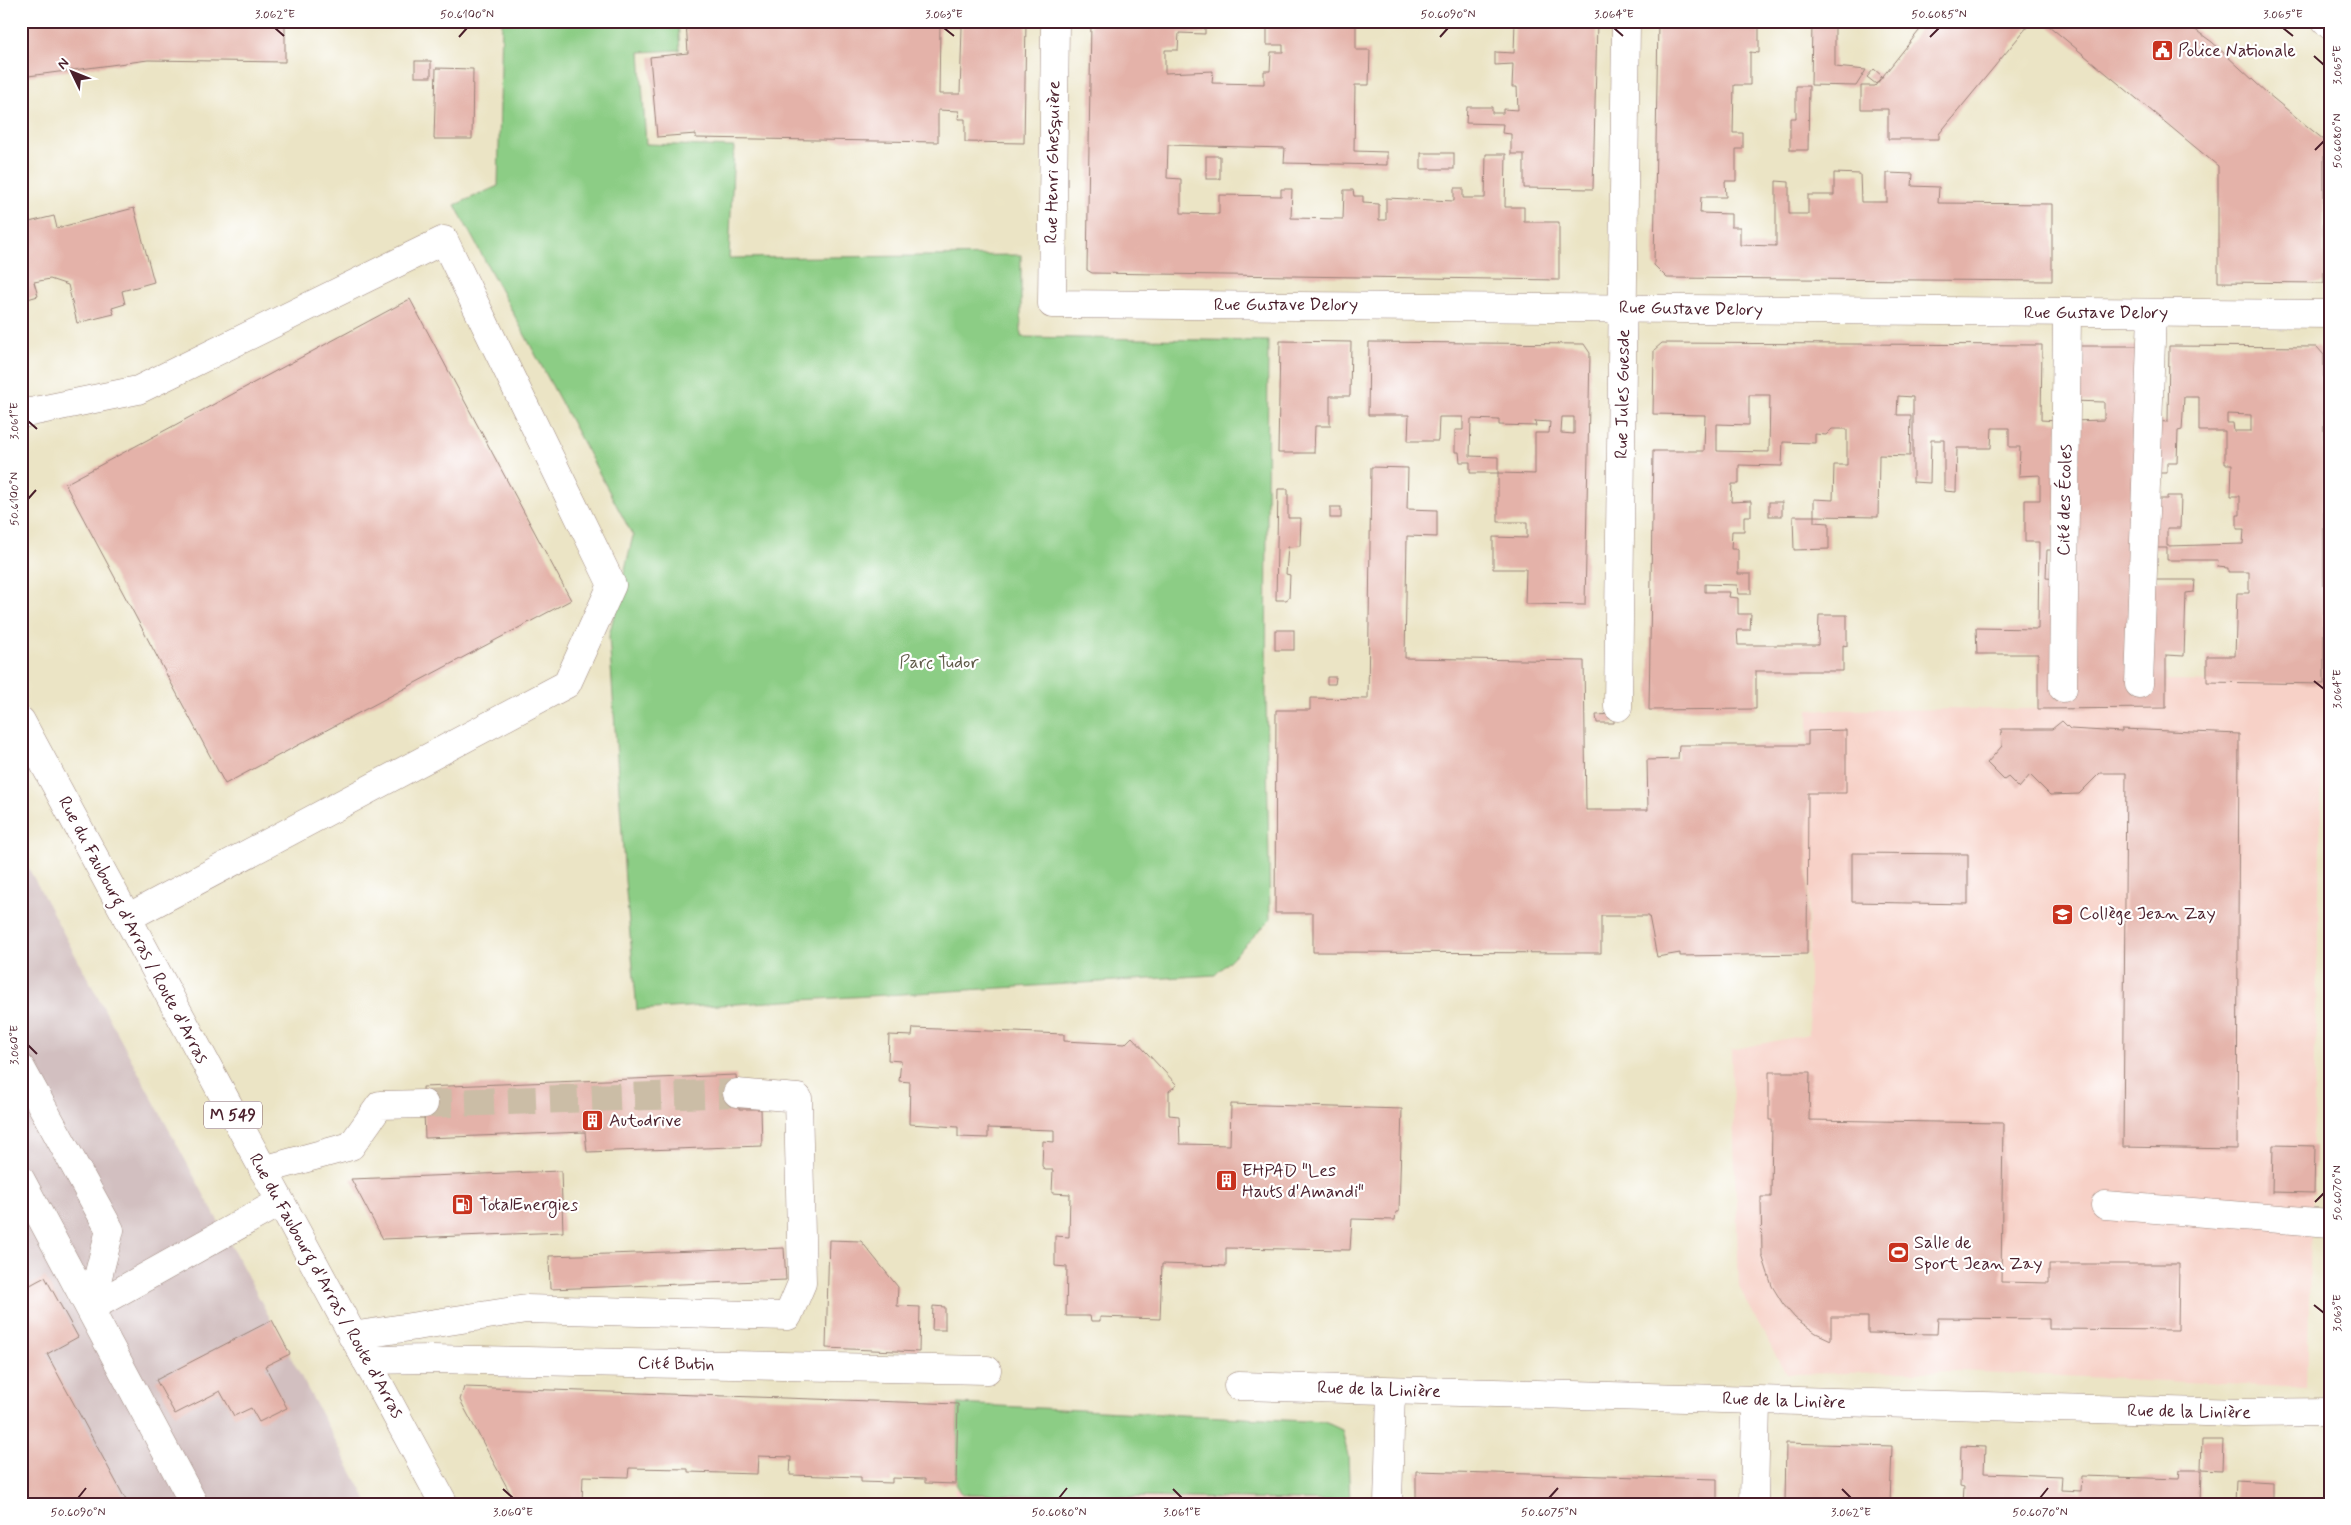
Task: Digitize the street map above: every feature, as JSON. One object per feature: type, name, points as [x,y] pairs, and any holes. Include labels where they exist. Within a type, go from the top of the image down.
[{"type":"street","name":"Rue Henri Ghesquière","points":[[1052,304],[1055,21]]},
{"type":"street","name":"Rue Jules Guesde","points":[[1618,707],[1626,21]]},
{"type":"street","points":[[2326,21],[2330,25]]},
{"type":"street","points":[[21,414],[138,390],[444,240],[612,585],[567,684],[127,918]]},
{"type":"street","name":"Rue Gustave Delory","points":[[1052,304],[2330,314]]},
{"type":"street","name":"Cité des Écoles","points":[[2063,688],[2067,313]]},
{"type":"street","points":[[2139,684],[2152,313]]},
{"type":"street","name":"Rue du Faubourg d'Arras / Route d'Arras","points":[[22,724],[444,1504]]},
{"type":"street","points":[[21,1068],[110,1230],[90,1308]]},
{"type":"street","points":[[352,1336],[526,1309],[788,1316],[802,1283],[798,1098],[737,1093]]},
{"type":"street","points":[[263,1170],[351,1146],[380,1105],[424,1104]]},
{"type":"street","points":[[21,1180],[194,1504]]},
{"type":"street","points":[[90,1308],[280,1202]]},
{"type":"street","points":[[2105,1205],[2330,1223]]},
{"type":"street","name":"Cité Butin","points":[[366,1360],[432,1359],[987,1370]]},
{"type":"street","name":"Rue de la Linière","points":[[1238,1386],[2243,1414],[2330,1412]]},
{"type":"street","points":[[1388,1504],[1391,1391]]},
{"type":"street","points":[[1754,1504],[1756,1401]]},
{"type":"shaded area","name":"Collège Jean Zay","points":[[2166,681],[2324,684],[2307,1388],[1961,1371],[1786,1374],[1739,1287],[1731,1050],[1809,1034],[1808,710],[2165,708]]},
{"type":"shaded area","points":[[21,854],[224,1232],[369,1504],[21,1504]]},
{"type":"shaded area","points":[[955,1489],[1353,1498],[1353,1504],[955,1504]]},
{"type":"green space","name":"Parc Tudor","points":[[502,21],[678,21],[680,50],[640,52],[646,144],[734,147],[729,258],[1021,255],[1021,337],[1268,341],[1266,698],[1270,920],[1215,975],[637,1010],[625,881],[609,636],[633,536],[455,205],[498,186]]},
{"type":"green space","points":[[958,1404],[1325,1422],[1342,1430],[1348,1456],[1350,1501],[962,1494],[956,1484]]},
{"type":"building","points":[[21,21],[285,21],[285,62],[148,60],[21,77]]},
{"type":"building","points":[[686,21],[1026,21],[1024,143],[965,142],[965,119],[958,119],[959,111],[938,110],[938,142],[696,138],[696,134],[657,137],[650,57],[688,53]],"holes":[[[940,27],[962,27],[960,94],[939,94]]]},
{"type":"building","points":[[1091,21],[1205,21],[1205,34],[1179,33],[1178,50],[1165,50],[1165,73],[1213,71],[1212,83],[1264,84],[1264,71],[1270,71],[1271,52],[1283,52],[1283,45],[1267,45],[1267,21],[1356,21],[1356,50],[1370,50],[1369,85],[1355,85],[1354,151],[1387,152],[1387,165],[1284,163],[1285,148],[1168,145],[1167,178],[1181,179],[1181,213],[1219,214],[1219,195],[1281,196],[1281,189],[1292,189],[1291,218],[1343,219],[1344,190],[1353,190],[1354,196],[1363,196],[1363,203],[1379,204],[1379,220],[1386,220],[1386,198],[1454,201],[1454,188],[1463,188],[1463,198],[1485,198],[1486,154],[1506,154],[1505,207],[1524,207],[1524,222],[1559,222],[1559,280],[1092,273],[1087,270]]},
{"type":"building","points":[[1515,21],[1597,21],[1593,189],[1524,188],[1524,154],[1511,154],[1511,134],[1502,133],[1503,124],[1466,123],[1467,107],[1492,107],[1492,113],[1503,113],[1503,109],[1518,110],[1517,87],[1512,87],[1513,64],[1495,65],[1495,52],[1514,53]]},
{"type":"building","points":[[1658,21],[1759,21],[1759,53],[1750,52],[1750,85],[1734,85],[1733,133],[1743,133],[1743,149],[1736,149],[1736,181],[1725,181],[1726,197],[1701,197],[1700,213],[1731,214],[1731,227],[1740,227],[1740,245],[1776,246],[1776,181],[1789,182],[1789,214],[1808,214],[1808,195],[1834,195],[1834,173],[1860,174],[1861,202],[1887,202],[1887,173],[1913,174],[1912,186],[1939,187],[1938,203],[2052,204],[2052,281],[1667,278],[1654,265]]},
{"type":"building","points":[[1812,21],[1835,21],[1835,67],[1866,70],[1856,86],[1811,85]]},
{"type":"building","points":[[1927,21],[2032,21],[1939,134],[1939,139],[1888,139],[1888,109],[1861,109],[1861,86],[1875,86]]},
{"type":"building","points":[[2043,21],[2183,21],[2212,42],[2268,94],[2324,140],[2324,283],[2218,282],[2218,166]]},
{"type":"building","points":[[415,61],[431,61],[431,77],[415,77]]},
{"type":"building","points":[[436,68],[473,69],[472,139],[434,139]]},
{"type":"building","points":[[1874,69],[1882,76],[1876,84],[1867,77]]},
{"type":"building","points":[[1796,86],[1809,86],[1808,150],[1790,150],[1790,118],[1796,118]]},
{"type":"building","points":[[1421,153],[1454,153],[1454,169],[1421,169]]},
{"type":"building","points":[[1206,156],[1220,156],[1220,179],[1206,179]]},
{"type":"building","points":[[134,208],[154,282],[122,291],[125,304],[112,308],[114,314],[77,323],[68,285],[50,279],[34,282],[38,296],[21,301],[21,224],[54,216],[57,228]]},
{"type":"building","points":[[410,299],[571,600],[225,784],[65,484]]},
{"type":"building","points":[[1280,341],[1351,342],[1350,396],[1330,396],[1330,426],[1315,426],[1314,453],[1278,453]]},
{"type":"building","points":[[1369,342],[1584,344],[1590,353],[1585,605],[1525,604],[1526,569],[1493,569],[1493,537],[1527,538],[1527,522],[1498,522],[1498,473],[1470,473],[1470,462],[1460,462],[1459,452],[1455,452],[1455,430],[1463,430],[1463,417],[1439,417],[1438,441],[1408,441],[1409,415],[1368,415]],"holes":[[[1562,417],[1574,417],[1574,434],[1561,433]],[[1471,419],[1499,420],[1499,425],[1536,426],[1535,421],[1550,422],[1549,433],[1535,433],[1535,474],[1498,473],[1498,457],[1470,456]]]},
{"type":"building","points":[[1662,343],[2042,345],[2041,420],[2058,421],[2054,550],[2047,550],[2046,578],[2057,579],[2071,421],[2104,420],[2104,402],[2071,401],[2072,346],[2138,346],[2135,694],[2148,694],[2149,580],[2195,580],[2194,592],[2186,593],[2184,656],[2166,655],[2166,708],[2038,709],[2038,654],[1977,654],[1976,628],[2038,629],[2039,542],[2025,542],[2025,500],[2040,500],[2040,475],[2019,476],[2020,447],[2009,447],[2009,428],[1992,428],[1991,448],[1957,448],[1956,492],[1944,491],[1944,440],[1931,440],[1930,483],[1913,482],[1913,397],[1898,396],[1897,415],[1911,415],[1910,456],[1879,455],[1878,517],[1814,516],[1814,499],[1833,500],[1834,465],[1847,465],[1847,429],[1832,429],[1826,435],[1815,434],[1815,443],[1783,442],[1782,466],[1739,465],[1739,484],[1732,484],[1731,502],[1751,501],[1751,516],[1744,516],[1744,531],[1732,531],[1731,549],[1738,549],[1738,574],[1751,574],[1751,594],[1738,594],[1737,585],[1705,584],[1705,592],[1730,592],[1729,597],[1738,598],[1738,614],[1751,614],[1750,630],[1737,630],[1738,645],[1818,645],[1819,615],[1847,615],[1847,646],[1843,645],[1843,671],[1756,671],[1756,709],[1649,710],[1653,451],[1704,451],[1705,415],[1653,414],[1654,350]],"holes":[[[1749,395],[1770,395],[1769,452],[1717,451],[1717,424],[1749,425]]]},
{"type":"building","points":[[2169,346],[2317,347],[2324,355],[2324,684],[2207,682],[2207,656],[2235,656],[2237,593],[2249,593],[2249,572],[2228,572],[2228,568],[2217,567],[2218,560],[2167,560],[2167,548],[2150,548],[2150,499],[2167,499],[2167,496],[2181,496],[2180,528],[2167,528],[2167,546],[2243,544],[2244,529],[2237,529],[2237,515],[2240,515],[2240,496],[2231,496],[2232,464],[2225,464],[2225,431],[2199,431],[2199,397],[2184,397],[2182,430],[2178,431],[2177,463],[2167,463],[2167,473],[2150,473],[2151,421],[2168,422]],"holes":[[[2227,414],[2251,415],[2251,431],[2234,431],[2233,423],[2227,423]]]},
{"type":"building","points":[[1371,467],[1408,468],[1407,509],[1437,510],[1437,537],[1407,536],[1405,658],[1584,661],[1586,810],[1648,810],[1647,760],[1678,759],[1679,745],[1808,745],[1808,731],[1846,730],[1846,793],[1808,793],[1807,954],[1680,956],[1680,953],[1657,957],[1649,916],[1601,916],[1601,953],[1313,952],[1313,913],[1275,913],[1276,710],[1310,710],[1310,698],[1368,699]]},
{"type":"building","points":[[1278,489],[1288,489],[1288,518],[1301,518],[1300,546],[1288,547],[1286,574],[1290,575],[1289,598],[1286,600],[1276,600]]},
{"type":"building","points":[[1769,502],[1782,502],[1782,516],[1769,516]]},
{"type":"building","points":[[1330,507],[1341,507],[1341,518],[1330,518]]},
{"type":"building","points":[[1793,516],[1814,516],[1814,522],[1829,523],[1829,549],[1794,550]]},
{"type":"building","points":[[1275,630],[1294,630],[1294,650],[1275,650]]},
{"type":"building","points":[[1327,677],[1336,677],[1335,684],[1327,684]]},
{"type":"building","points":[[1614,714],[1614,723],[1597,723],[1596,715]]},
{"type":"building","points":[[2062,721],[2070,729],[2122,732],[2122,729],[2239,734],[2237,1149],[2123,1147],[2126,773],[2100,773],[2079,794],[2050,795],[2030,775],[2019,788],[2008,777],[2004,780],[1987,763],[2002,746],[2001,729],[2052,729]]},
{"type":"building","points":[[1852,853],[1968,854],[1968,904],[1852,902]]},
{"type":"building","name":"EHPAD \"Les Hauts d'Amandi\"","points":[[913,1028],[1064,1034],[1064,1041],[1125,1044],[1132,1037],[1177,1085],[1169,1091],[1169,1115],[1179,1116],[1180,1144],[1230,1145],[1231,1104],[1402,1109],[1399,1212],[1396,1212],[1395,1220],[1352,1219],[1350,1250],[1226,1248],[1226,1266],[1162,1264],[1160,1319],[1100,1317],[1100,1321],[1091,1321],[1090,1316],[1066,1316],[1067,1267],[1055,1266],[1055,1236],[1069,1237],[1070,1194],[1052,1193],[1053,1170],[1045,1170],[1042,1166],[1043,1141],[1054,1142],[1054,1130],[988,1128],[988,1138],[958,1137],[958,1127],[909,1124],[910,1082],[899,1081],[901,1061],[888,1060],[889,1035],[912,1036]]},
{"type":"building","points":[[1769,1072],[1810,1072],[1809,1120],[2003,1123],[2001,1282],[2049,1283],[2049,1264],[2179,1264],[2178,1330],[2049,1329],[2049,1319],[1938,1318],[1937,1334],[1868,1333],[1868,1317],[1831,1317],[1831,1340],[1816,1333],[1795,1318],[1783,1304],[1772,1286],[1762,1255],[1761,1197],[1771,1197],[1772,1120],[1769,1120]]},
{"type":"building","name":"Autodrive","points":[[736,1075],[739,1109],[761,1109],[762,1146],[587,1152],[585,1132],[425,1138],[423,1087]]},
{"type":"building","points":[[2273,1145],[2315,1146],[2314,1193],[2272,1192]]},
{"type":"building","name":"TotalEnergies","points":[[561,1171],[563,1232],[383,1239],[351,1179]]},
{"type":"building","points":[[829,1240],[861,1241],[898,1287],[897,1306],[920,1307],[919,1352],[826,1348]]},
{"type":"building","points":[[784,1248],[786,1280],[550,1289],[549,1256]]},
{"type":"building","points":[[45,1277],[78,1337],[47,1354],[128,1504],[21,1504],[21,1290]]},
{"type":"building","points":[[933,1306],[945,1307],[945,1330],[932,1330]]},
{"type":"building","points":[[272,1320],[290,1354],[265,1366],[287,1408],[259,1422],[251,1408],[234,1416],[220,1391],[175,1414],[156,1380]]},
{"type":"building","points":[[464,1387],[958,1404],[956,1484],[925,1483],[925,1479],[892,1478],[892,1483],[861,1482],[861,1477],[790,1475],[791,1457],[758,1456],[757,1474],[688,1472],[688,1469],[629,1468],[628,1477],[583,1476],[582,1504],[516,1504],[460,1400]]},
{"type":"building","points":[[2202,1440],[2223,1440],[2222,1470],[2201,1469]]},
{"type":"building","points":[[1786,1443],[1892,1446],[1890,1504],[1785,1504]]},
{"type":"building","points":[[1961,1446],[1985,1447],[1984,1473],[2062,1476],[2061,1490],[2081,1491],[2082,1476],[2179,1479],[2180,1470],[2201,1470],[2200,1504],[1963,1504],[1964,1487],[1960,1486]]},
{"type":"building","points":[[1416,1471],[1717,1479],[1717,1504],[1416,1504]]},
{"type":"building","points":[[2236,1480],[2273,1482],[2273,1504],[2235,1504]]},
{"type":"tunnel","points":[[424,1104],[737,1093]]},
{"type":"place","name":"Police Nationale","points":[[2162,51]]},
{"type":"place","name":"Collège Jean Zay","points":[[2063,914]]},
{"type":"place","name":"Autodrive","points":[[593,1121]]},
{"type":"place","name":"EHPAD \"Les Hauts d'Amandi\"","points":[[1226,1181]]},
{"type":"place","name":"TotalEnergies","points":[[463,1205]]},
{"type":"place","name":"Salle de Sport Jean Zay","points":[[1898,1253]]}]
